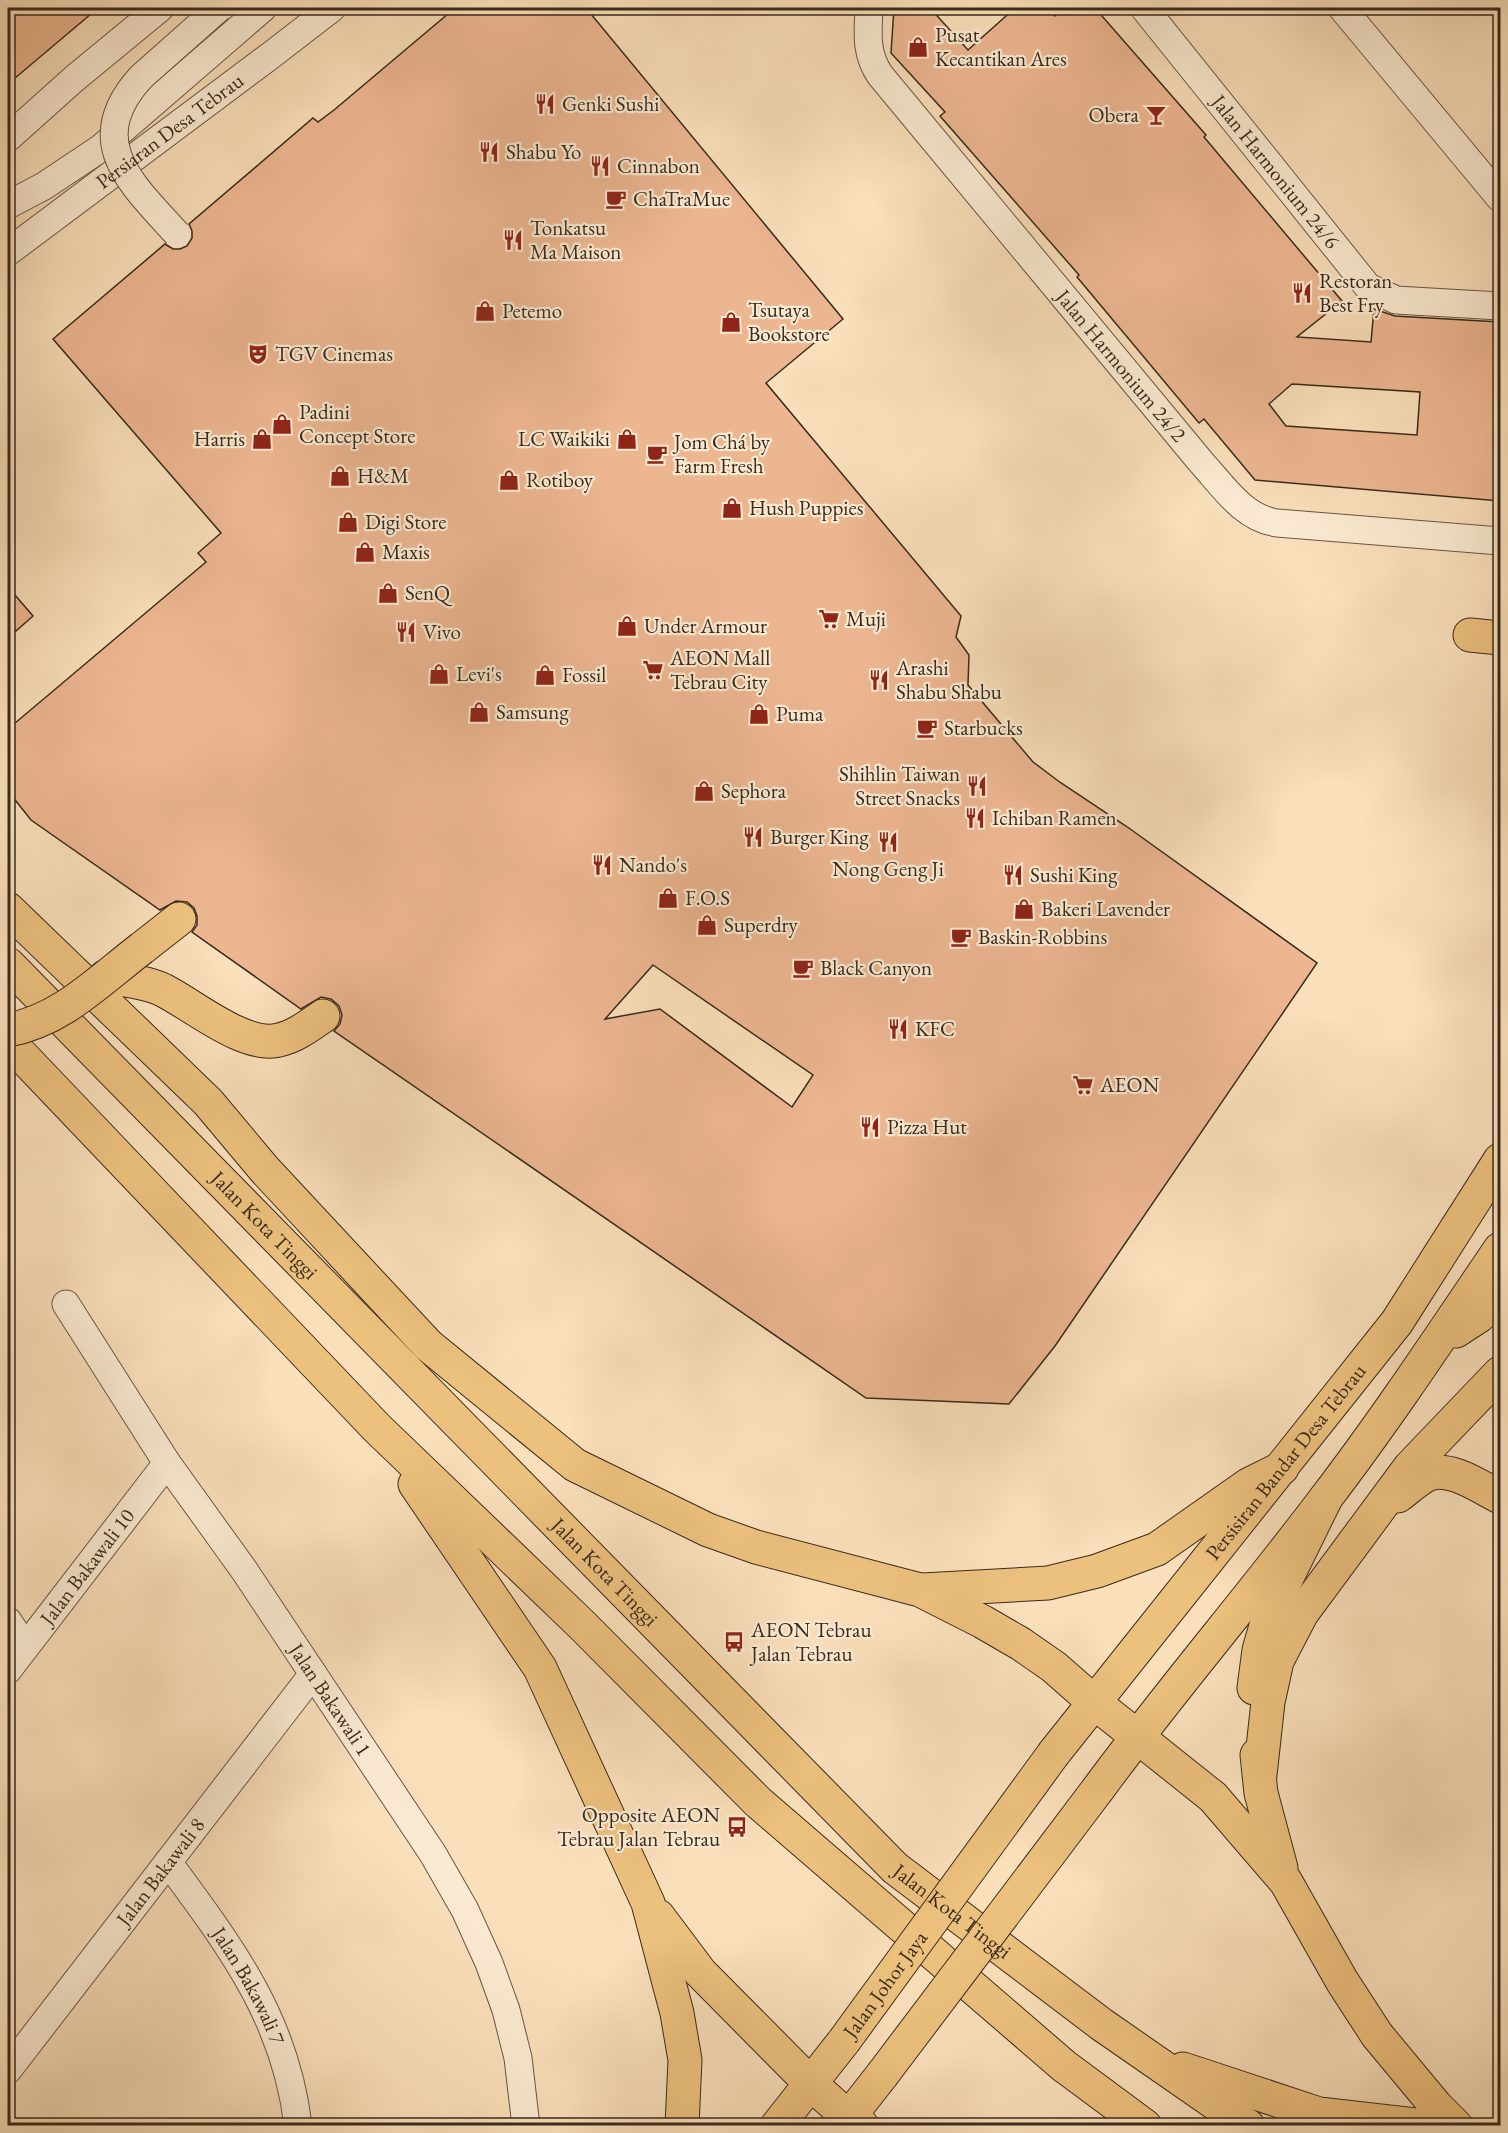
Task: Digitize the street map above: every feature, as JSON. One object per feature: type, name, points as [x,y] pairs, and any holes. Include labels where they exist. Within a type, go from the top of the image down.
[{"type":"main road","points":[[8,909],[208,1102],[265,1170],[428,1345],[575,1465],[708,1530],[756,1547],[920,1590],[1021,1644],[1053,1666],[1095,1703],[1213,1797],[1286,1882],[1342,1981],[1377,2035],[1436,2106],[1456,2126]]},
{"type":"main road","points":[[8,1030],[25,1027],[51,1016],[179,919]]},
{"type":"main road","points":[[8,965],[64,998],[192,1115],[265,1170]]},
{"type":"main road","name":"Jalan Kota Tinggi","points":[[8,965],[895,1868],[1101,2024],[1248,2126]]},
{"type":"main road","points":[[105,976],[154,987],[233,1031],[254,1039],[278,1041],[302,1030],[323,1016]]},
{"type":"main road","name":"Jalan Kota Tinggi","points":[[8,1041],[377,1428],[582,1625],[758,1802],[1064,2066],[1145,2126]]},
{"type":"main road","name":"Persisiran Bandar Desa Tebrau","points":[[1054,1753],[1397,1322],[1500,1160]]},
{"type":"main road","points":[[648,1902],[700,1972],[851,2123],[882,2075],[1137,1736],[1326,1498],[1500,1249]]},
{"type":"main road","points":[[1435,1345],[1479,1316],[1500,1294]]},
{"type":"main road","points":[[1260,1774],[1268,1702],[1277,1661],[1302,1612],[1410,1467],[1500,1373]]},
{"type":"main road","points":[[377,1428],[540,1668],[648,1902],[678,2013],[685,2060],[682,2126]]},
{"type":"main road","points":[[920,1590],[1048,1583],[1097,1571],[1157,1549],[1248,1485],[1282,1468]]},
{"type":"main road","points":[[1376,1510],[1429,1474],[1439,1472],[1461,1478],[1500,1497]]},
{"type":"main road","points":[[1286,1882],[1261,1793],[1252,1704],[1258,1650],[1270,1612],[1326,1498]]},
{"type":"main road","name":"Jalan Johor Jaya","points":[[777,2126],[844,2041],[1054,1753]]},
{"type":"main road","points":[[1152,2059],[1258,2092],[1319,2114],[1424,2126]]},
{"type":"street","points":[[8,138],[75,78],[160,8]]},
{"type":"street","points":[[177,234],[126,176],[119,162],[116,146],[117,115],[129,89],[219,8]]},
{"type":"street","name":"Persiaran Desa Tebrau","points":[[8,205],[44,186],[101,148],[264,8]]},
{"type":"street","name":"Persiaran Desa Tebrau","points":[[8,252],[332,8]]},
{"type":"street","name":"Jalan Harmonium 24/2","points":[[869,8],[867,44],[871,60],[880,75],[1201,462],[1246,511],[1261,519],[1277,523],[1500,541]]},
{"type":"street","name":"Jalan Harmonium 24/6","points":[[1144,8],[1368,286],[1396,300],[1500,306]]},
{"type":"street","points":[[1342,8],[1500,198]]},
{"type":"street","points":[[8,196],[44,186]]},
{"type":"street","name":"Jalan Bakawali 1","points":[[66,1304],[167,1463],[244,1570],[434,1854],[489,1963],[506,2010],[518,2058],[526,2126]]},
{"type":"street","name":"Jalan Bakawali 10","points":[[8,1670],[167,1463]]},
{"type":"street","points":[[8,1621],[25,1647]]},
{"type":"street","name":"Jalan Bakawali 8","points":[[8,2070],[313,1674]]},
{"type":"street","name":"Jalan Bakawali 7","points":[[168,1862],[225,1940],[273,2025],[286,2062],[298,2126]]},
{"type":"building","points":[[8,8],[98,8],[8,84]]},
{"type":"building","name":"AEON Mall Tebrau City","points":[[455,8],[586,8],[843,319],[766,383],[961,616],[956,637],[969,655],[968,685],[1033,762],[1317,963],[1055,1346],[1009,1404],[866,1398],[334,1031],[340,1024],[342,1015],[339,1006],[331,999],[321,997],[301,1009],[192,932],[197,925],[197,916],[194,908],[187,902],[176,901],[160,910],[31,820],[8,791],[8,729],[206,562],[198,553],[221,533],[53,339],[165,244],[173,249],[187,246],[192,238],[189,224],[313,118],[318,122]],"holes":[[[653,965],[813,1075],[792,1107],[660,1009],[605,1019]]]},
{"type":"building","points":[[894,8],[930,8],[968,50],[1015,8],[1047,8],[1055,16],[1064,8],[1095,8],[1206,135],[1204,137],[1342,301],[1297,337],[1371,342],[1374,309],[1395,316],[1500,322],[1500,501],[1255,480],[1204,419],[1199,423],[1077,277],[1079,275],[940,116],[945,112],[891,53]],"holes":[[[1292,384],[1420,392],[1417,435],[1286,426],[1269,404]]]},
{"type":"building","points":[[8,587],[33,616],[8,638]]},
{"type":"place","name":"Pusat Kecantikan Ares","points":[[918,47]]},
{"type":"place","name":"Genki Sushi","points":[[545,104]]},
{"type":"place","name":"Obera","points":[[1156,115]]},
{"type":"place","name":"Shabu Yo","points":[[489,152]]},
{"type":"place","name":"Cinnabon","points":[[600,166]]},
{"type":"place","name":"ChaTraMue","points":[[616,199]]},
{"type":"place","name":"Tonkatsu Ma Maison","points":[[513,240]]},
{"type":"place","name":"Restoran Best Fry","points":[[1302,293]]},
{"type":"place","name":"Petemo","points":[[485,311]]},
{"type":"place","name":"Tsutaya Bookstore","points":[[731,322]]},
{"type":"place","name":"TGV Cinemas","points":[[258,354]]},
{"type":"place","name":"Padini Concept Store","points":[[282,424]]},
{"type":"place","name":"Harris","points":[[262,439]]},
{"type":"place","name":"LC Waikiki","points":[[627,439]]},
{"type":"place","name":"Jom Chá by Farm Fresh","points":[[657,454]]},
{"type":"place","name":"H&M","points":[[340,476]]},
{"type":"place","name":"Rotiboy","points":[[509,480]]},
{"type":"place","name":"Hush Puppies","points":[[732,508]]},
{"type":"place","name":"Digi Store","points":[[348,522]]},
{"type":"place","name":"Maxis","points":[[365,552]]},
{"type":"place","name":"SenQ","points":[[388,593]]},
{"type":"place","name":"Muji","points":[[829,619]]},
{"type":"place","name":"Under Armour","points":[[627,626]]},
{"type":"place","name":"Vivo","points":[[406,632]]},
{"type":"place","name":"AEON Mall Tebrau City","points":[[653,670]]},
{"type":"place","name":"Levi's","points":[[439,674]]},
{"type":"place","name":"Fossil","points":[[545,675]]},
{"type":"place","name":"Arashi Shabu Shabu","points":[[879,680]]},
{"type":"place","name":"Samsung","points":[[479,712]]},
{"type":"place","name":"Puma","points":[[759,714]]},
{"type":"place","name":"Starbucks","points":[[927,728]]},
{"type":"place","name":"Shihlin Taiwan Street Snacks","points":[[977,786]]},
{"type":"place","name":"Sephora","points":[[704,791]]},
{"type":"place","name":"Ichiban Ramen","points":[[975,818]]},
{"type":"place","name":"Burger King","points":[[753,837]]},
{"type":"place","name":"Nong Geng Ji","points":[[888,842]]},
{"type":"place","name":"Nando's","points":[[602,865]]},
{"type":"place","name":"Sushi King","points":[[1013,875]]},
{"type":"place","name":"F.O.S","points":[[668,898]]},
{"type":"place","name":"Bakeri Lavender","points":[[1024,909]]},
{"type":"place","name":"Superdry","points":[[707,925]]},
{"type":"place","name":"Baskin-Robbins","points":[[961,937]]},
{"type":"place","name":"Black Canyon","points":[[803,968]]},
{"type":"place","name":"KFC","points":[[898,1029]]},
{"type":"place","name":"AEON","points":[[1083,1085]]},
{"type":"place","name":"Pizza Hut","points":[[870,1127]]},
{"type":"place","name":"AEON Tebrau Jalan Tebrau","points":[[734,1642]]},
{"type":"place","name":"Opposite AEON Tebrau Jalan Tebrau","points":[[737,1827]]}]
